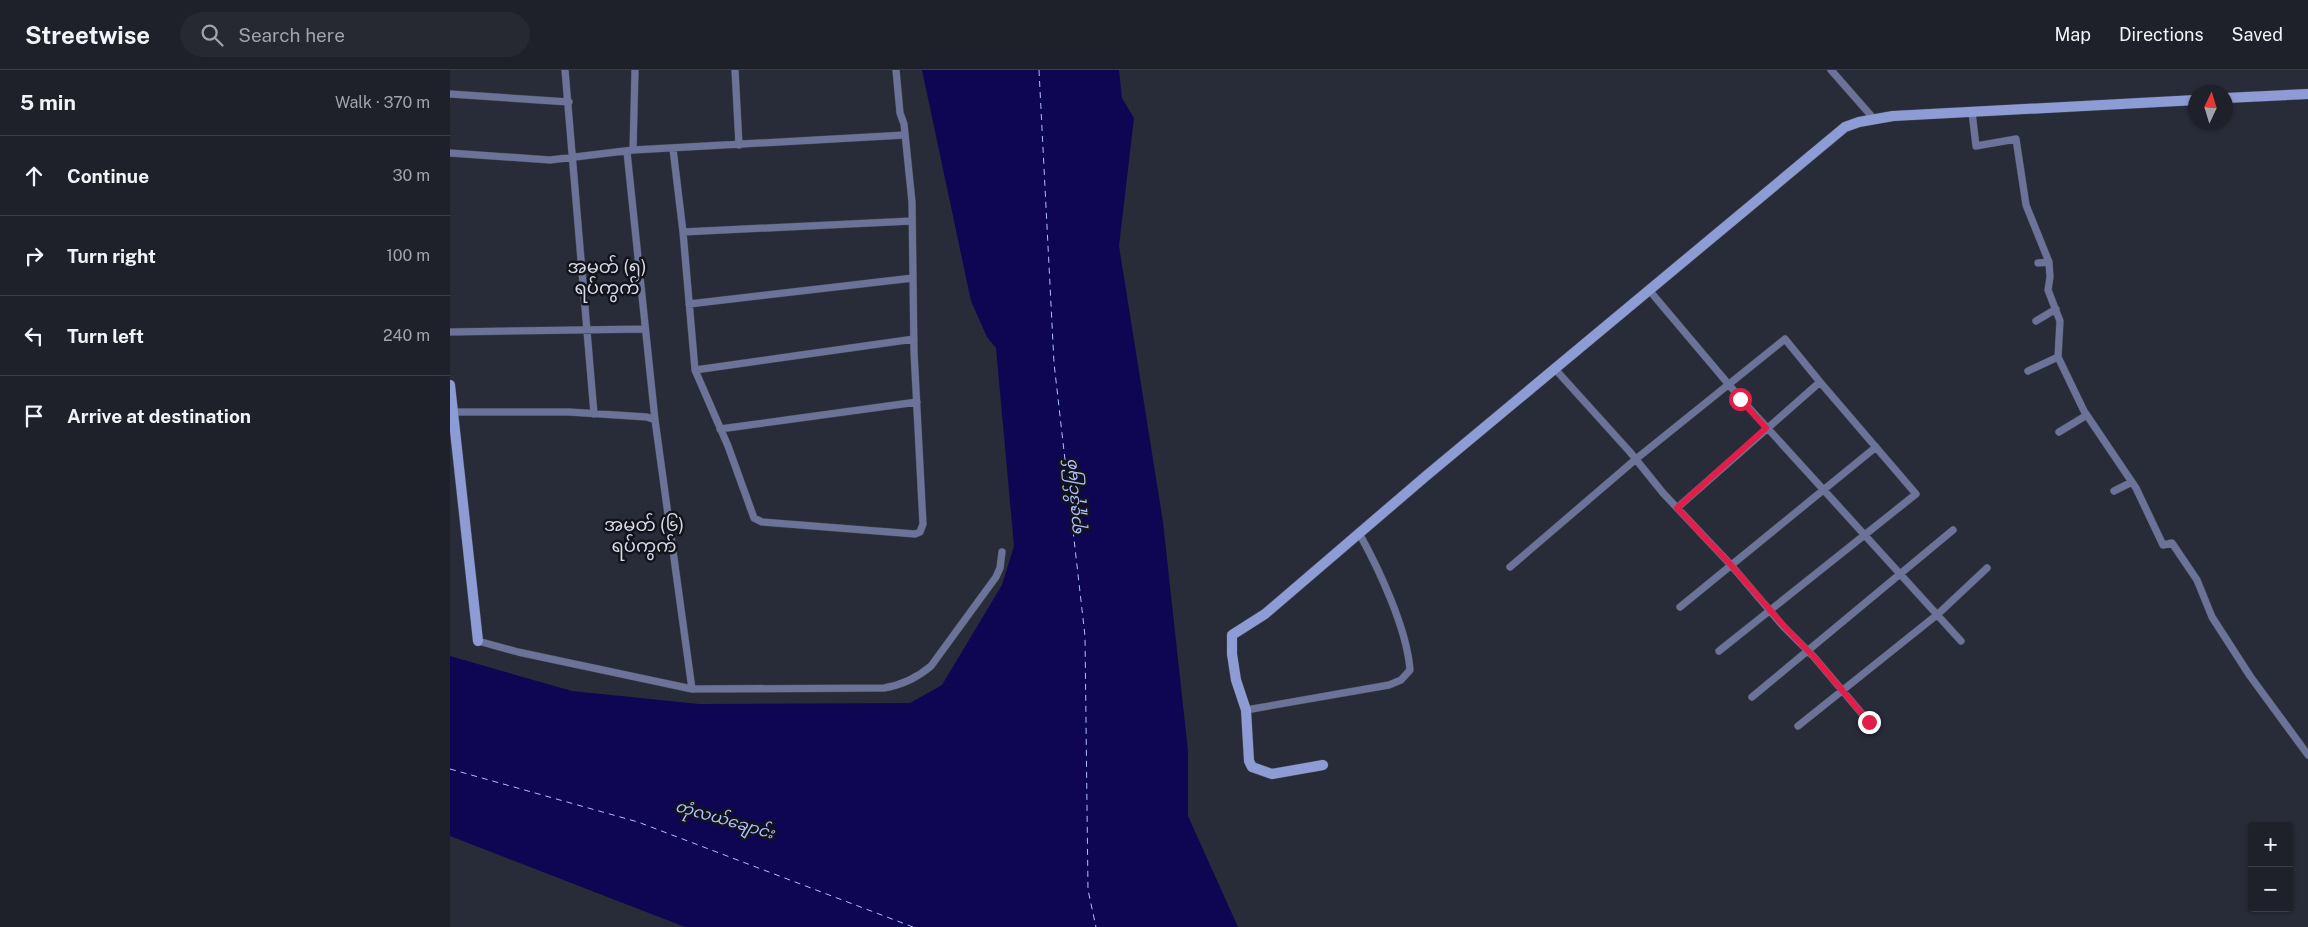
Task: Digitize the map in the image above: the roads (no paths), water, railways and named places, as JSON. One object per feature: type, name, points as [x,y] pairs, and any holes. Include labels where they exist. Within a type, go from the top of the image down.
[{"type":"street","points":[[565,70],[594,414]]},
{"type":"street","points":[[635,70],[630,151],[645,329],[662,476],[692,689]]},
{"type":"street","points":[[735,70],[739,145]]},
{"type":"street","points":[[673,150],[683,232],[695,370],[728,446],[750,510],[756,521],[915,534],[920,532],[923,524],[914,339],[912,221],[904,135],[897,94],[896,70]]},
{"type":"street","points":[[1831,70],[1874,119]]},
{"type":"street","points":[[450,94],[569,102]]},
{"type":"street","points":[[2233,98],[2308,94]]},
{"type":"street","points":[[1323,765],[1272,774],[1252,767],[1249,761],[1246,710],[1236,680],[1232,654],[1232,636],[1265,614],[1555,368],[1845,127],[1874,119],[2188,100]]},
{"type":"street","points":[[1972,112],[1976,146],[2016,139],[2026,204],[2049,262],[2050,278],[2048,290],[2060,321],[2058,357],[2087,415],[2132,482],[2163,545],[2172,543],[2197,580],[2212,617],[2250,676],[2308,755]]},
{"type":"street","points":[[450,153],[550,160],[630,151],[673,150],[904,135]]},
{"type":"street","points":[[683,232],[912,221]]},
{"type":"street","points":[[2038,263],[2049,262]]},
{"type":"street","points":[[689,304],[913,278]]},
{"type":"street","points":[[1648,290],[1728,386],[1961,641]]},
{"type":"street","points":[[2036,321],[2056,309]]},
{"type":"street","points":[[450,332],[645,329]]},
{"type":"street","points":[[695,370],[914,339]]},
{"type":"street","points":[[1510,567],[1636,459],[1785,339],[1916,494],[1719,651]]},
{"type":"street","points":[[2028,371],[2058,357]]},
{"type":"street","points":[[1555,368],[1677,508],[1731,565],[1869,722]]},
{"type":"street","points":[[1677,508],[1820,382]]},
{"type":"street","points":[[450,385],[478,641],[518,652],[692,689],[884,688],[894,686],[920,675],[931,666],[996,577],[1000,568],[1002,552]]},
{"type":"street","points":[[720,429],[917,402]]},
{"type":"street","points":[[452,412],[594,414],[655,420]]},
{"type":"street","points":[[2059,432],[2087,415]]},
{"type":"street","points":[[1680,607],[1876,447]]},
{"type":"street","points":[[2114,491],[2132,482]]},
{"type":"street","points":[[1752,697],[1953,530]]},
{"type":"street","points":[[1246,710],[1389,685],[1401,680],[1410,670],[1399,623],[1377,566],[1359,533]]},
{"type":"street","points":[[1798,726],[1938,614],[1988,568]]},
{"type":"water","points":[[922,70],[1119,70],[1122,98],[1134,118],[1119,246],[1163,522],[1188,751],[1188,816],[1238,927],[685,927],[450,836],[450,656],[572,691],[699,704],[910,703],[942,685],[1002,585],[1014,546],[996,348],[987,337],[971,301]]},
{"type":"district","name":"အမှတ် (၅) ရပ်ကွက်","points":[[607,277]]},
{"type":"district","name":"အမှတ် (၆) ရပ်ကွက်","points":[[644,535]]},
{"type":"water label","name":"ရာဇူဒိုင်မြစ်","points":[[1073,498]]},
{"type":"water label","name":"တုံလယ်ချောင်း","points":[[725,819]]}]
